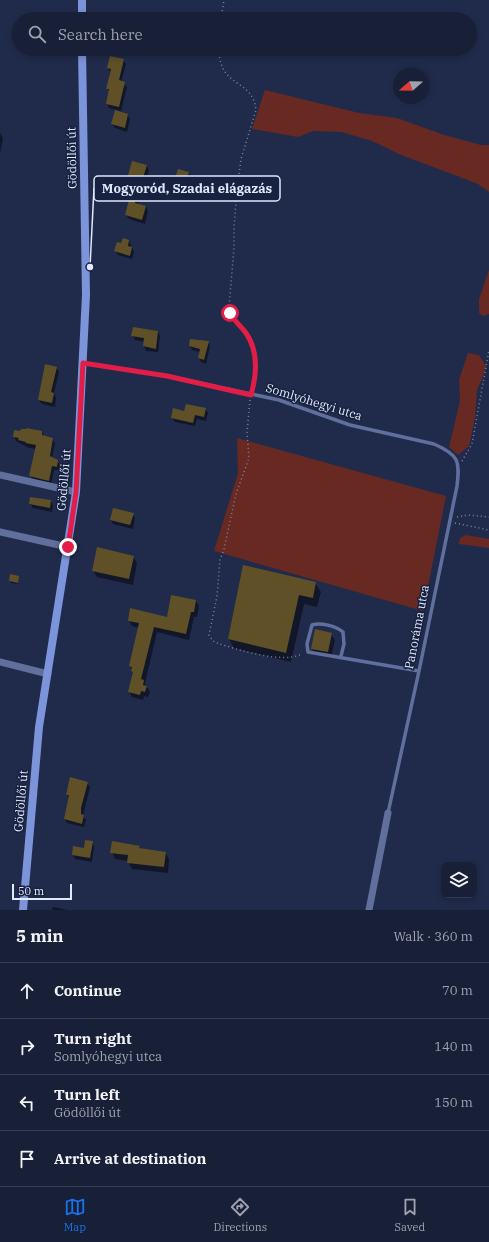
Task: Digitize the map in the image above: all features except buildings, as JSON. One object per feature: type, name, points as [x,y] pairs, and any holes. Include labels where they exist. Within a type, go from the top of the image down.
[{"type":"main road","points":[[82,0],[82,12]]},
{"type":"main road","name":"Gödöllői út","points":[[23,910],[39,727],[76,492],[86,295],[82,56]]},
{"type":"street","points":[[0,475],[76,492]]},
{"type":"street","points":[[0,532],[68,547]]},
{"type":"street","points":[[0,662],[48,674]]},
{"type":"street","name":"Panoráma utca","points":[[369,910],[388,813]]},
{"type":"lane","name":"Somlyóhegyi utca","points":[[83,363],[167,376],[279,400],[350,425],[434,444],[451,454],[459,466]]},
{"type":"lane","name":"Panoráma utca","points":[[388,813],[419,671],[459,466]]},
{"type":"lane","points":[[341,656],[344,644],[343,632],[339,629],[323,624],[316,623],[312,625],[307,644],[307,651],[419,671]]},
{"type":"path","points":[[222,12],[224,0]]},
{"type":"path","points":[[219,56],[219,60],[229,78],[252,93],[256,106],[254,118],[241,159],[234,227],[234,248],[229,308],[233,318],[246,332],[250,341],[255,355],[255,378],[251,395],[247,432],[250,458],[236,494],[224,549],[220,560],[217,596],[209,635],[213,641],[217,643],[284,658],[294,657],[307,651]]},
{"type":"path","points":[[459,466],[472,444],[489,350]]},
{"type":"path","points":[[450,517],[468,515],[489,517]]},
{"type":"path","points":[[449,522],[489,530]]},
{"type":"shaded area","points":[[265,90],[359,113],[397,118],[444,135],[481,145],[489,145],[489,192],[478,184],[399,154],[372,141],[342,132],[313,131],[298,137],[252,129]]},
{"type":"shaded area","points":[[489,270],[489,314],[483,316],[479,313],[479,299]]},
{"type":"shaded area","points":[[468,353],[479,355],[486,366],[477,390],[475,418],[469,446],[458,455],[449,447],[460,401],[459,380]]},
{"type":"shaded area","points":[[237,438],[446,496],[423,611],[214,551],[238,473]]},
{"type":"shaded area","points":[[466,535],[489,539],[489,548],[459,544],[460,538]]},
{"type":"place","name":"Mogyoród, Szadai elágazás","points":[[90,267]]},
{"type":"route","points":[[68,547],[76,492],[83,363],[167,376],[251,395],[256,369],[255,355],[246,332],[230,313]]}]
